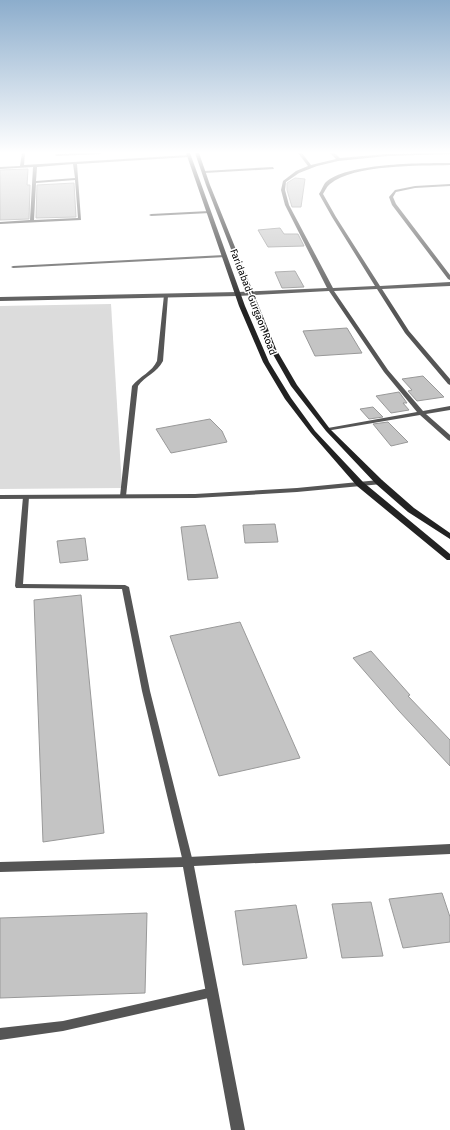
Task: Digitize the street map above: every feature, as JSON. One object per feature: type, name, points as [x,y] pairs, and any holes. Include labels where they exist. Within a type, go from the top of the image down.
[{"type":"main road","name":"Faridabad-Gurgaon Road","points":[[206,206],[238,294],[266,362],[288,399],[318,437],[360,484],[450,558]]},
{"type":"main road","name":"Faridabad-Gurgaon Road","points":[[217,206],[273,349],[294,386],[328,430],[380,482],[411,510],[450,537]]},
{"type":"street","points":[[288,206],[331,290],[386,371],[421,413],[450,439]]},
{"type":"street","points":[[328,206],[416,345],[450,383]]},
{"type":"street","points":[[395,206],[450,278]]},
{"type":"street","points":[[0,300],[238,294],[450,284]]},
{"type":"street","points":[[328,430],[450,408]]},
{"type":"street","points":[[0,497],[223,494],[297,490],[380,482]]},
{"type":"street","points":[[0,867],[188,862],[450,849]]},
{"type":"street","points":[[188,862],[238,1130]]},
{"type":"lane","points":[[32,222],[33,206]]},
{"type":"lane","points":[[0,223],[74,220],[81,218],[80,206]]},
{"type":"lane","points":[[152,215],[208,212]]},
{"type":"lane","points":[[13,267],[224,256]]},
{"type":"lane","points":[[123,496],[135,386],[141,379],[157,368],[160,361],[166,296]]},
{"type":"lane","points":[[26,497],[19,586],[125,587],[138,658],[188,862]]},
{"type":"lane","points":[[0,1034],[63,1026],[213,992]]},
{"type":"shaded area","points":[[111,304],[122,488],[0,489],[0,306]]},
{"type":"building","points":[[0,206],[29,206],[29,219],[0,220]]},
{"type":"building","points":[[36,206],[75,206],[76,217],[36,218]]},
{"type":"building","points":[[292,206],[301,206],[301,207],[292,207]]},
{"type":"building","points":[[280,228],[284,234],[298,234],[304,246],[268,247],[258,230]]},
{"type":"building","points":[[295,271],[304,287],[282,288],[275,272]]},
{"type":"building","points":[[347,328],[362,353],[315,356],[303,331]]},
{"type":"building","points":[[423,376],[444,397],[417,401],[408,391],[412,390],[402,379]]},
{"type":"building","points":[[399,392],[407,403],[403,403],[409,410],[391,413],[376,396]]},
{"type":"building","points":[[373,407],[383,417],[369,419],[360,409]]},
{"type":"building","points":[[210,419],[222,431],[227,442],[171,453],[156,429]]},
{"type":"building","points":[[388,422],[408,442],[391,446],[373,424]]},
{"type":"building","points":[[275,524],[278,542],[245,543],[243,525]]},
{"type":"building","points":[[205,525],[218,578],[188,580],[181,527]]},
{"type":"building","points":[[85,538],[88,560],[60,563],[57,541]]},
{"type":"building","points":[[81,595],[104,833],[43,842],[34,600]]},
{"type":"building","points":[[240,622],[300,758],[219,776],[170,636]]},
{"type":"building","points":[[371,651],[410,695],[408,696],[450,740],[450,766],[353,658]]},
{"type":"building","points":[[442,893],[450,917],[450,942],[403,948],[389,899]]},
{"type":"building","points":[[371,902],[383,956],[342,958],[332,904]]},
{"type":"building","points":[[296,905],[307,958],[243,965],[235,911]]},
{"type":"building","points":[[147,913],[145,993],[0,998],[0,918]]}]
